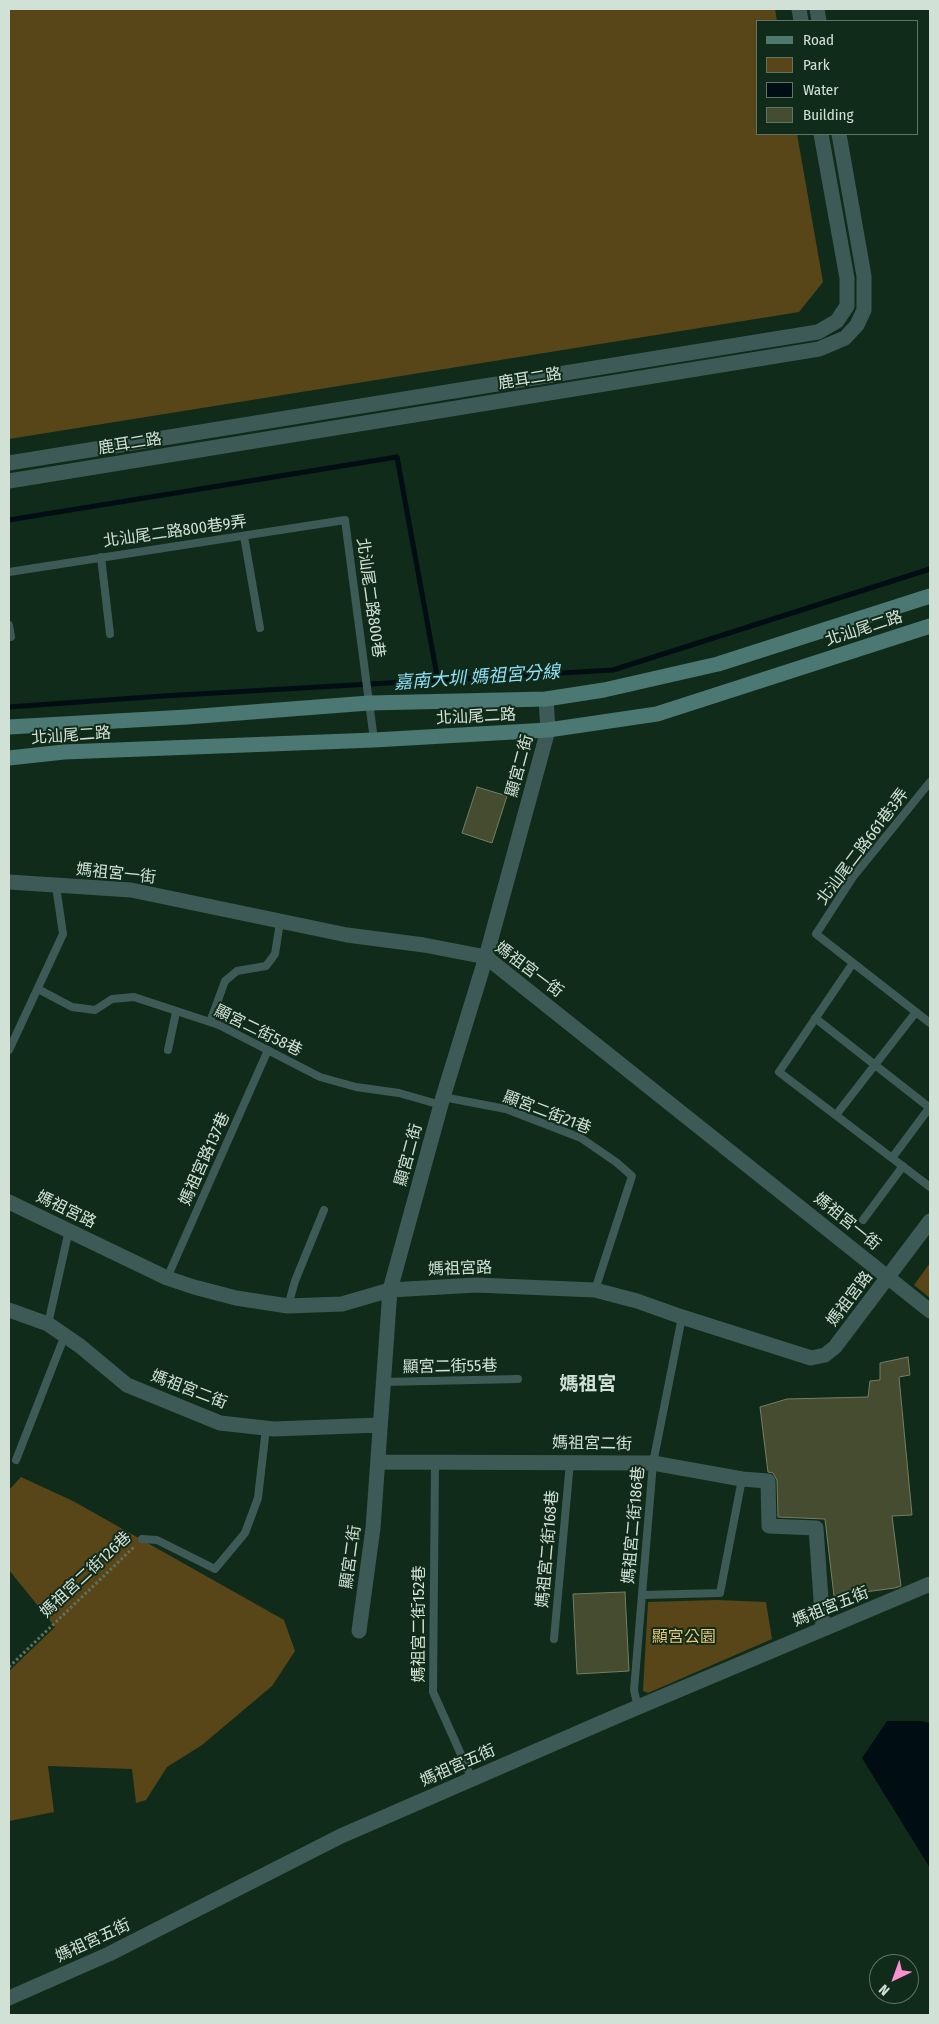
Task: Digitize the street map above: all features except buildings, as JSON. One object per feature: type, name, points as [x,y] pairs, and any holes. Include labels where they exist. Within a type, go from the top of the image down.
[{"type":"street","name":"鹿耳二路","points":[[9,463],[818,332],[837,321],[847,306],[847,278],[821,135]]},
{"type":"street","name":"鹿耳二路","points":[[9,481],[819,349],[845,338],[857,325],[864,310],[864,276],[839,135]]},
{"type":"street","name":"北汕尾二路","points":[[9,728],[369,703],[546,699],[604,690],[718,664],[930,596]]},
{"type":"street","name":"北汕尾二路","points":[[9,758],[64,752],[374,740],[548,730],[657,714],[930,626]]},
{"type":"street","name":"顯宮二街","points":[[359,1631],[373,1528],[379,1462],[390,1290],[442,1101],[486,957],[548,730],[546,699]]},
{"type":"street","name":"媽祖宮一街","points":[[9,882],[131,890],[347,935],[424,945],[486,957],[930,1311]]},
{"type":"street","name":"媽祖宮路","points":[[9,1202],[167,1278],[194,1288],[236,1298],[288,1306],[342,1304],[390,1290],[476,1285],[595,1290],[637,1301],[682,1318],[811,1358],[825,1355],[835,1347],[930,1221]]},
{"type":"street","name":"媽祖宮二街","points":[[9,1310],[48,1324],[65,1335],[126,1385],[220,1423],[266,1428],[380,1425]]},
{"type":"street","name":"媽祖宮二街","points":[[379,1462],[653,1462],[742,1479],[768,1481],[769,1526],[816,1528],[823,1628]]},
{"type":"street","name":"媽祖宮五街","points":[[9,1998],[109,1954],[341,1836],[823,1628],[930,1584]]},
{"type":"lane","name":"北汕尾二路800巷9弄","points":[[9,572],[346,520]]},
{"type":"lane","name":"北汕尾二路800巷","points":[[346,520],[374,740]]},
{"type":"lane","points":[[244,536],[260,628]]},
{"type":"lane","points":[[101,557],[110,634]]},
{"type":"lane","points":[[9,625],[11,637]]},
{"type":"lane","name":"北汕尾二路661巷3弄","points":[[930,782],[853,877],[816,934],[930,1023]]},
{"type":"lane","points":[[9,1050],[12,1034],[38,989],[62,934],[56,886]]},
{"type":"lane","points":[[210,1022],[225,981],[238,972],[266,966],[275,954],[280,922]]},
{"type":"lane","points":[[853,963],[779,1072],[930,1187]]},
{"type":"lane","name":"顯宮二街58巷","points":[[38,989],[72,1007],[95,1010],[112,999],[134,997],[210,1022],[320,1077],[356,1088],[442,1101]]},
{"type":"lane","points":[[168,1050],[176,1012]]},
{"type":"lane","points":[[836,1115],[916,1012]]},
{"type":"lane","points":[[815,1018],[930,1107],[892,1158]]},
{"type":"lane","name":"媽祖宮路137巷","points":[[167,1278],[268,1050]]},
{"type":"lane","name":"顯宮二街21巷","points":[[442,1101],[506,1109],[581,1138],[616,1162],[632,1176],[595,1290]]},
{"type":"lane","points":[[863,1220],[903,1166]]},
{"type":"lane","points":[[288,1306],[295,1281],[324,1210]]},
{"type":"lane","points":[[48,1324],[69,1230]]},
{"type":"lane","name":"媽祖宮二街186巷","points":[[638,1708],[634,1690],[653,1462],[682,1318]]},
{"type":"lane","points":[[16,1460],[65,1335]]},
{"type":"lane","name":"顯宮二街55巷","points":[[383,1382],[518,1379]]},
{"type":"lane","name":"媽祖宮二街126巷","points":[[142,1539],[157,1540],[215,1569],[245,1534],[258,1498],[266,1428]]},
{"type":"lane","name":"媽祖宮二街152巷","points":[[434,1462],[433,1692],[472,1779]]},
{"type":"lane","name":"媽祖宮二街168巷","points":[[554,1639],[570,1462]]},
{"type":"lane","points":[[642,1595],[720,1593],[742,1479]]},
{"type":"path","name":"媽祖宮二街126巷","points":[[9,1667],[142,1539]]},
{"type":"green space","points":[[9,9],[775,9],[777,20],[756,20],[756,135],[797,135],[823,282],[799,312],[9,439]]},
{"type":"green space","points":[[930,1263],[930,1298],[914,1285]]},
{"type":"green space","points":[[21,1477],[73,1501],[284,1620],[295,1651],[272,1686],[202,1745],[167,1767],[146,1800],[136,1803],[132,1769],[48,1766],[54,1812],[9,1821],[9,1671],[55,1627],[9,1570],[9,1490]]},
{"type":"green space","name":"顯宮公園","points":[[717,1600],[766,1602],[772,1639],[648,1693],[643,1691],[648,1602]]},
{"type":"water","points":[[887,1721],[921,1721],[930,1723],[930,1868],[862,1758]]},
{"type":"waterway","points":[[9,520],[397,457],[438,681]]},
{"type":"waterway","name":"嘉南大圳 媽祖宮分線","points":[[9,707],[163,696],[613,670],[930,569]]},
{"type":"district","name":"媽祖宮","points":[[588,1385]]}]
